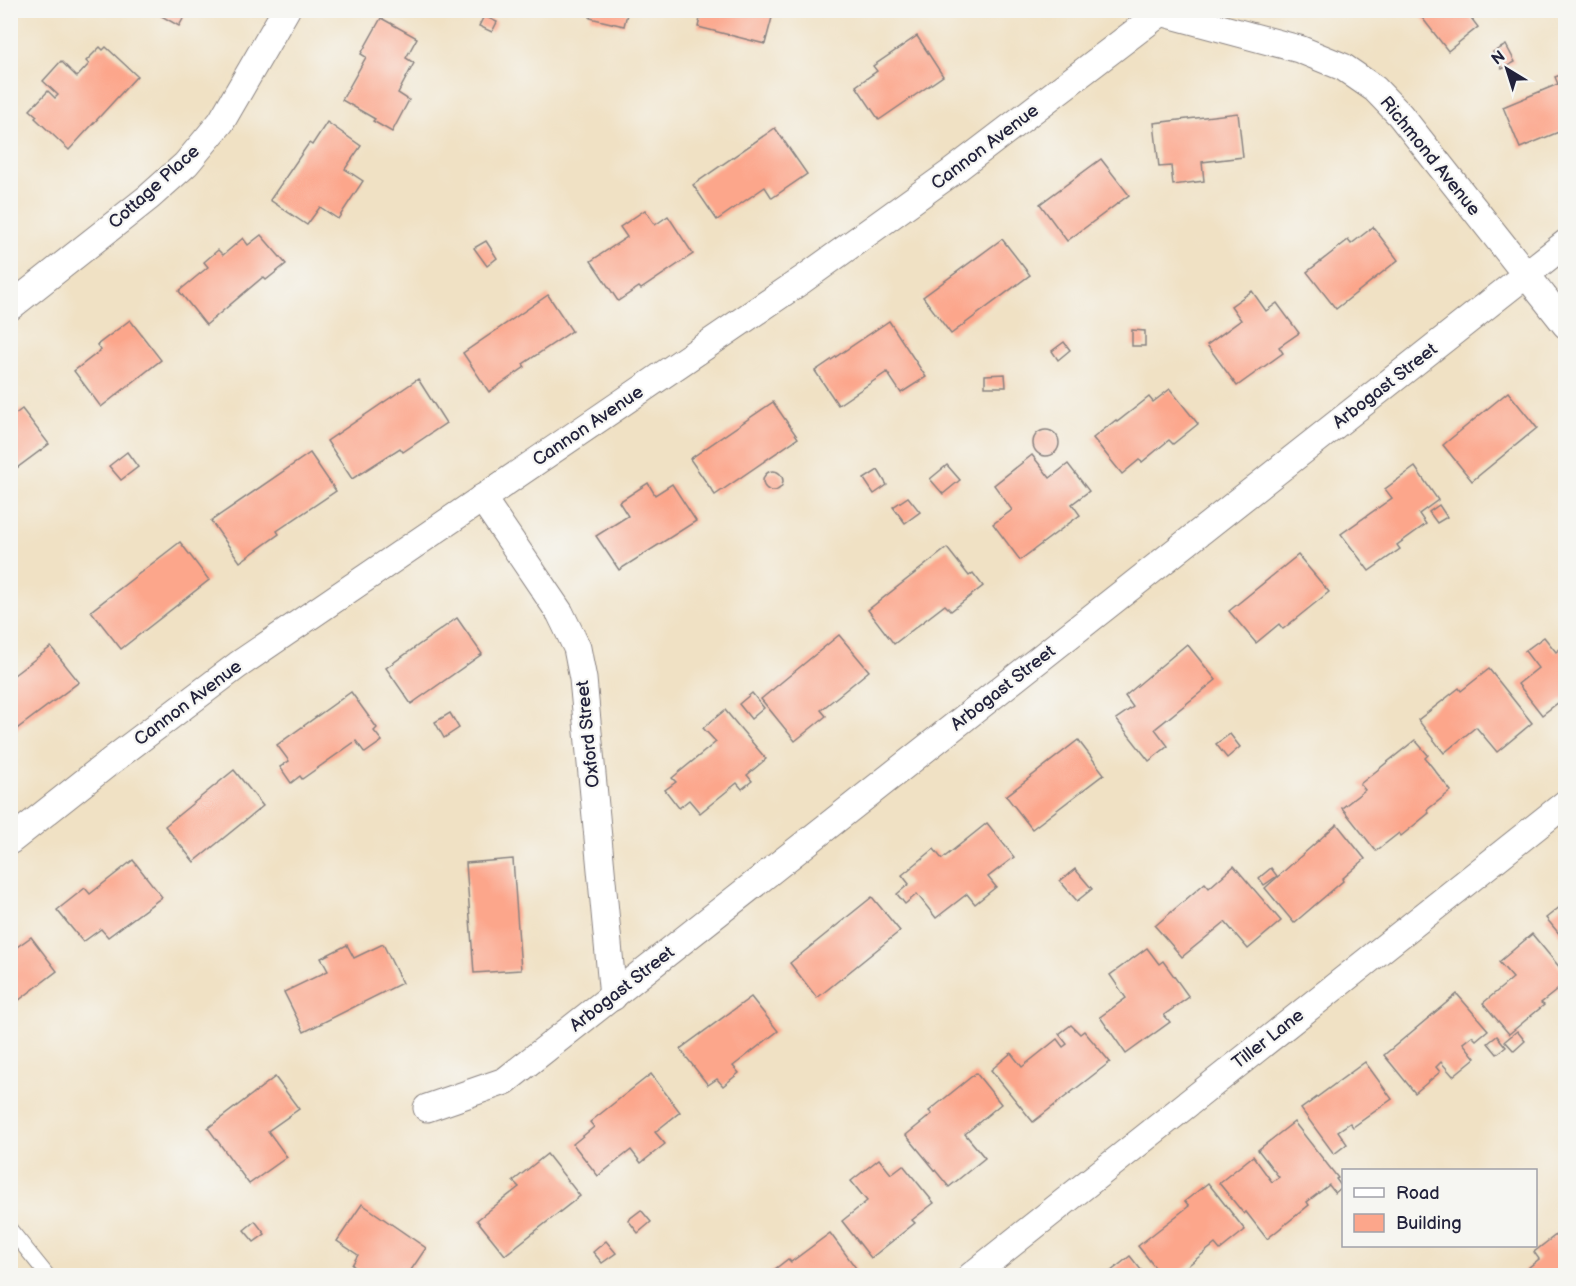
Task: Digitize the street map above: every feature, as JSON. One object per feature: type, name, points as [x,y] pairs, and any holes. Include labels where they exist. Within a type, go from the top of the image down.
[{"type":"street","name":"Cottage Place","points":[[10,307],[149,197],[186,164],[221,122],[286,10]]},
{"type":"street","name":"Richmond Avenue","points":[[1159,11],[1299,49],[1343,67],[1375,89],[1400,116],[1566,325]]},
{"type":"street","name":"Cannon Avenue","points":[[10,841],[238,665],[812,274],[952,172],[1159,11]]},
{"type":"street","name":"Arbogast Street","points":[[428,1108],[505,1081],[1566,243]]},
{"type":"street","name":"Oxford Street","points":[[482,498],[560,613],[577,648],[583,679],[612,997]]},
{"type":"street","name":"Tiller Lane","points":[[971,1275],[1566,803]]},
{"type":"lane","points":[[10,1229],[48,1275]]},
{"type":"building","points":[[151,10],[188,10],[179,26]]},
{"type":"building","points":[[592,10],[628,10],[624,26],[590,18]]},
{"type":"building","points":[[702,10],[774,10],[765,44],[698,27]]},
{"type":"building","points":[[1416,10],[1465,10],[1478,27],[1448,51]]},
{"type":"building","points":[[484,16],[497,22],[492,32],[479,26]]},
{"type":"building","points":[[381,18],[417,38],[406,58],[414,63],[398,93],[409,100],[392,132],[342,100],[366,57],[361,54]]},
{"type":"building","points":[[917,36],[943,76],[879,120],[856,86],[877,71],[873,66]]},
{"type":"building","points":[[1506,45],[1515,62],[1502,69],[1493,52]]},
{"type":"building","points":[[100,47],[103,50],[106,47],[137,76],[69,150],[35,118],[37,116],[30,110],[48,91],[55,98],[58,95],[43,81],[61,61],[77,77],[89,64],[86,61]]},
{"type":"building","points":[[1566,73],[1566,129],[1520,148],[1503,107],[1558,84],[1555,77]]},
{"type":"building","points":[[1238,113],[1243,157],[1202,162],[1204,181],[1173,185],[1171,166],[1159,167],[1154,123]]},
{"type":"building","points":[[327,122],[361,146],[345,169],[363,181],[338,219],[320,207],[307,225],[270,200],[309,143],[312,145]]},
{"type":"building","points":[[775,128],[807,174],[772,198],[765,187],[717,220],[693,185]]},
{"type":"building","points":[[1101,159],[1129,195],[1067,241],[1040,204]]},
{"type":"building","points":[[645,210],[655,225],[668,216],[693,254],[641,289],[639,287],[618,301],[591,261],[627,237],[620,227]]},
{"type":"building","points":[[1373,227],[1398,260],[1336,309],[1307,272],[1348,240],[1351,244]]},
{"type":"building","points":[[261,235],[286,264],[266,280],[263,277],[206,325],[179,291],[208,267],[204,262],[218,250],[223,255],[243,238],[248,245]]},
{"type":"building","points":[[1002,239],[1030,275],[951,334],[923,297]]},
{"type":"building","points":[[486,241],[497,258],[487,266],[474,248]]},
{"type":"building","points":[[1252,291],[1266,311],[1277,303],[1299,333],[1279,347],[1283,353],[1237,386],[1207,345],[1241,320],[1231,306]]},
{"type":"building","points":[[548,295],[572,331],[523,364],[525,367],[489,392],[463,353]]},
{"type":"building","points":[[130,320],[161,360],[101,407],[74,371],[101,350],[97,345]]},
{"type":"building","points":[[889,321],[926,377],[901,393],[887,372],[838,405],[815,371]]},
{"type":"building","points":[[1132,330],[1145,331],[1145,346],[1132,346]]},
{"type":"building","points":[[1064,342],[1070,350],[1058,360],[1052,351]]},
{"type":"building","points":[[1005,374],[1006,387],[985,387],[985,375]]},
{"type":"building","points":[[418,379],[446,423],[403,452],[400,448],[352,479],[327,441]]},
{"type":"building","points":[[1170,389],[1198,424],[1173,444],[1169,440],[1142,462],[1139,460],[1122,474],[1093,438],[1149,397],[1153,402]]},
{"type":"building","points":[[1508,392],[1537,428],[1472,481],[1443,445]]},
{"type":"building","points":[[773,402],[798,438],[715,495],[690,459]]},
{"type":"building","points":[[22,409],[49,444],[10,473],[10,418]]},
{"type":"building","points":[[1046,430],[1055,434],[1059,443],[1055,452],[1046,456],[1037,452],[1033,443],[1037,434]]},
{"type":"building","points":[[127,452],[138,467],[121,480],[109,466]]},
{"type":"building","points":[[310,453],[336,491],[277,531],[279,534],[240,562],[211,521]]},
{"type":"building","points":[[1032,455],[1050,478],[1068,464],[1089,491],[1072,504],[1080,515],[1020,560],[993,524],[1012,510],[994,485]]},
{"type":"building","points":[[947,465],[960,480],[943,494],[930,479]]},
{"type":"building","points":[[1415,467],[1438,500],[1419,514],[1426,524],[1397,545],[1400,549],[1369,571],[1341,534],[1392,498],[1385,489]]},
{"type":"building","points":[[878,470],[887,485],[874,494],[864,479]]},
{"type":"building","points":[[769,471],[777,471],[783,477],[783,485],[777,491],[769,491],[763,485],[763,477]]},
{"type":"building","points":[[648,483],[655,495],[672,484],[696,521],[619,570],[596,536],[628,516],[619,502]]},
{"type":"building","points":[[908,497],[920,512],[905,523],[893,507]]},
{"type":"building","points":[[1439,505],[1447,517],[1437,523],[1429,512]]},
{"type":"building","points":[[180,542],[209,580],[121,649],[91,611]]},
{"type":"building","points":[[947,548],[969,576],[973,573],[983,586],[951,611],[945,605],[894,644],[868,610]]},
{"type":"building","points":[[1298,555],[1329,592],[1283,629],[1279,624],[1256,643],[1229,611]]},
{"type":"building","points":[[457,618],[482,654],[411,704],[386,668]]},
{"type":"building","points":[[839,635],[869,671],[821,710],[826,716],[795,741],[761,699]]},
{"type":"building","points":[[1544,637],[1556,652],[1566,644],[1566,702],[1563,699],[1542,715],[1518,684],[1538,668],[1525,651]]},
{"type":"building","points":[[1187,644],[1216,680],[1155,729],[1168,746],[1149,761],[1116,719],[1133,707],[1125,696]]},
{"type":"building","points":[[51,647],[79,682],[10,734],[10,678]]},
{"type":"building","points":[[1489,669],[1532,723],[1497,752],[1476,727],[1444,753],[1418,720],[1459,688],[1461,691]]},
{"type":"building","points":[[351,692],[377,728],[374,731],[382,741],[365,753],[356,741],[302,779],[300,776],[291,783],[280,767],[289,761],[277,745]]},
{"type":"building","points":[[752,693],[764,708],[751,719],[739,704]]},
{"type":"building","points":[[725,710],[766,759],[747,775],[752,781],[742,789],[737,783],[700,813],[689,800],[679,808],[665,790],[676,782],[672,778],[716,742],[703,728]]},
{"type":"building","points":[[450,713],[459,728],[444,738],[435,722]]},
{"type":"building","points":[[1230,734],[1240,747],[1227,758],[1216,744]]},
{"type":"building","points":[[1078,740],[1104,774],[1032,829],[1006,796]]},
{"type":"building","points":[[1415,740],[1428,755],[1425,758],[1451,791],[1427,810],[1429,813],[1401,836],[1399,833],[1376,851],[1342,808],[1365,790],[1360,784]]},
{"type":"building","points":[[234,770],[263,806],[194,862],[165,826]]},
{"type":"building","points":[[987,823],[1014,857],[988,877],[996,887],[975,904],[967,894],[936,918],[917,894],[905,904],[897,894],[909,884],[902,875],[934,849],[942,859]]},
{"type":"building","points":[[1337,824],[1365,859],[1294,923],[1265,888]]},
{"type":"building","points":[[513,859],[521,970],[474,973],[466,863]]},
{"type":"building","points":[[133,860],[162,897],[108,937],[101,929],[83,942],[57,910],[85,888],[90,894]]},
{"type":"building","points":[[1234,866],[1281,921],[1248,949],[1225,922],[1182,957],[1155,926],[1205,883],[1209,888]]},
{"type":"building","points":[[1271,868],[1277,876],[1264,885],[1259,878]]},
{"type":"building","points":[[1075,869],[1092,889],[1077,901],[1060,881]]},
{"type":"building","points":[[872,897],[900,931],[817,998],[790,963]]},
{"type":"building","points":[[1566,902],[1566,942],[1546,918]]},
{"type":"building","points":[[1532,934],[1566,975],[1566,983],[1509,1034],[1483,1003],[1513,978],[1499,962]]},
{"type":"building","points":[[31,937],[57,971],[10,1007],[10,952]]},
{"type":"building","points":[[383,944],[402,983],[304,1032],[284,992],[328,971],[321,958],[347,945],[354,958]]},
{"type":"building","points":[[1147,948],[1159,964],[1163,961],[1189,997],[1164,1015],[1170,1022],[1126,1054],[1100,1017],[1126,998],[1110,975]]},
{"type":"building","points":[[1457,994],[1488,1030],[1476,1040],[1472,1036],[1463,1043],[1475,1058],[1453,1076],[1441,1062],[1436,1067],[1440,1072],[1415,1093],[1384,1055]]},
{"type":"building","points":[[751,997],[778,1031],[733,1066],[739,1073],[723,1086],[717,1079],[708,1085],[680,1049]]},
{"type":"building","points":[[1071,1025],[1080,1034],[1084,1031],[1110,1062],[1033,1122],[991,1070],[1011,1053],[1022,1067],[1057,1039],[1063,1047],[1067,1044],[1059,1034]]},
{"type":"building","points":[[1517,1031],[1525,1041],[1514,1051],[1505,1041]]},
{"type":"building","points":[[1497,1036],[1506,1047],[1497,1054],[1488,1043]]},
{"type":"building","points":[[1365,1062],[1392,1099],[1353,1127],[1350,1123],[1338,1131],[1347,1144],[1334,1154],[1301,1109]]},
{"type":"building","points":[[976,1073],[1001,1104],[965,1134],[985,1158],[949,1187],[906,1135],[932,1114],[929,1111]]},
{"type":"building","points":[[651,1074],[680,1112],[655,1132],[665,1144],[641,1163],[631,1150],[598,1176],[573,1144],[594,1127],[590,1122]]},
{"type":"building","points":[[275,1077],[299,1109],[268,1131],[287,1157],[249,1184],[208,1128]]},
{"type":"building","points":[[1294,1122],[1338,1178],[1336,1179],[1342,1187],[1335,1193],[1329,1185],[1307,1202],[1309,1205],[1267,1239],[1219,1183],[1253,1156],[1272,1182],[1279,1177],[1258,1150]]},
{"type":"building","points":[[547,1154],[580,1196],[505,1255],[477,1220],[519,1187],[513,1181]]},
{"type":"building","points":[[879,1159],[891,1174],[903,1165],[934,1203],[912,1220],[915,1223],[871,1258],[842,1221],[867,1201],[851,1181]]},
{"type":"building","points":[[1208,1183],[1245,1230],[1220,1250],[1215,1244],[1175,1276],[1162,1276],[1138,1246],[1189,1206],[1185,1201]]},
{"type":"building","points":[[362,1204],[426,1248],[407,1276],[384,1276],[381,1273],[379,1276],[368,1276],[352,1265],[358,1255],[337,1241]]},
{"type":"building","points":[[641,1210],[651,1222],[638,1233],[628,1220]]},
{"type":"building","points":[[255,1221],[265,1234],[254,1242],[244,1230]]},
{"type":"building","points":[[1566,1227],[1566,1276],[1518,1276],[1539,1259],[1534,1252]]},
{"type":"building","points":[[830,1233],[856,1268],[846,1276],[766,1276],[788,1259],[791,1262]]},
{"type":"building","points":[[606,1241],[616,1253],[602,1263],[593,1252]]},
{"type":"building","points":[[1130,1256],[1146,1276],[1105,1276]]}]
